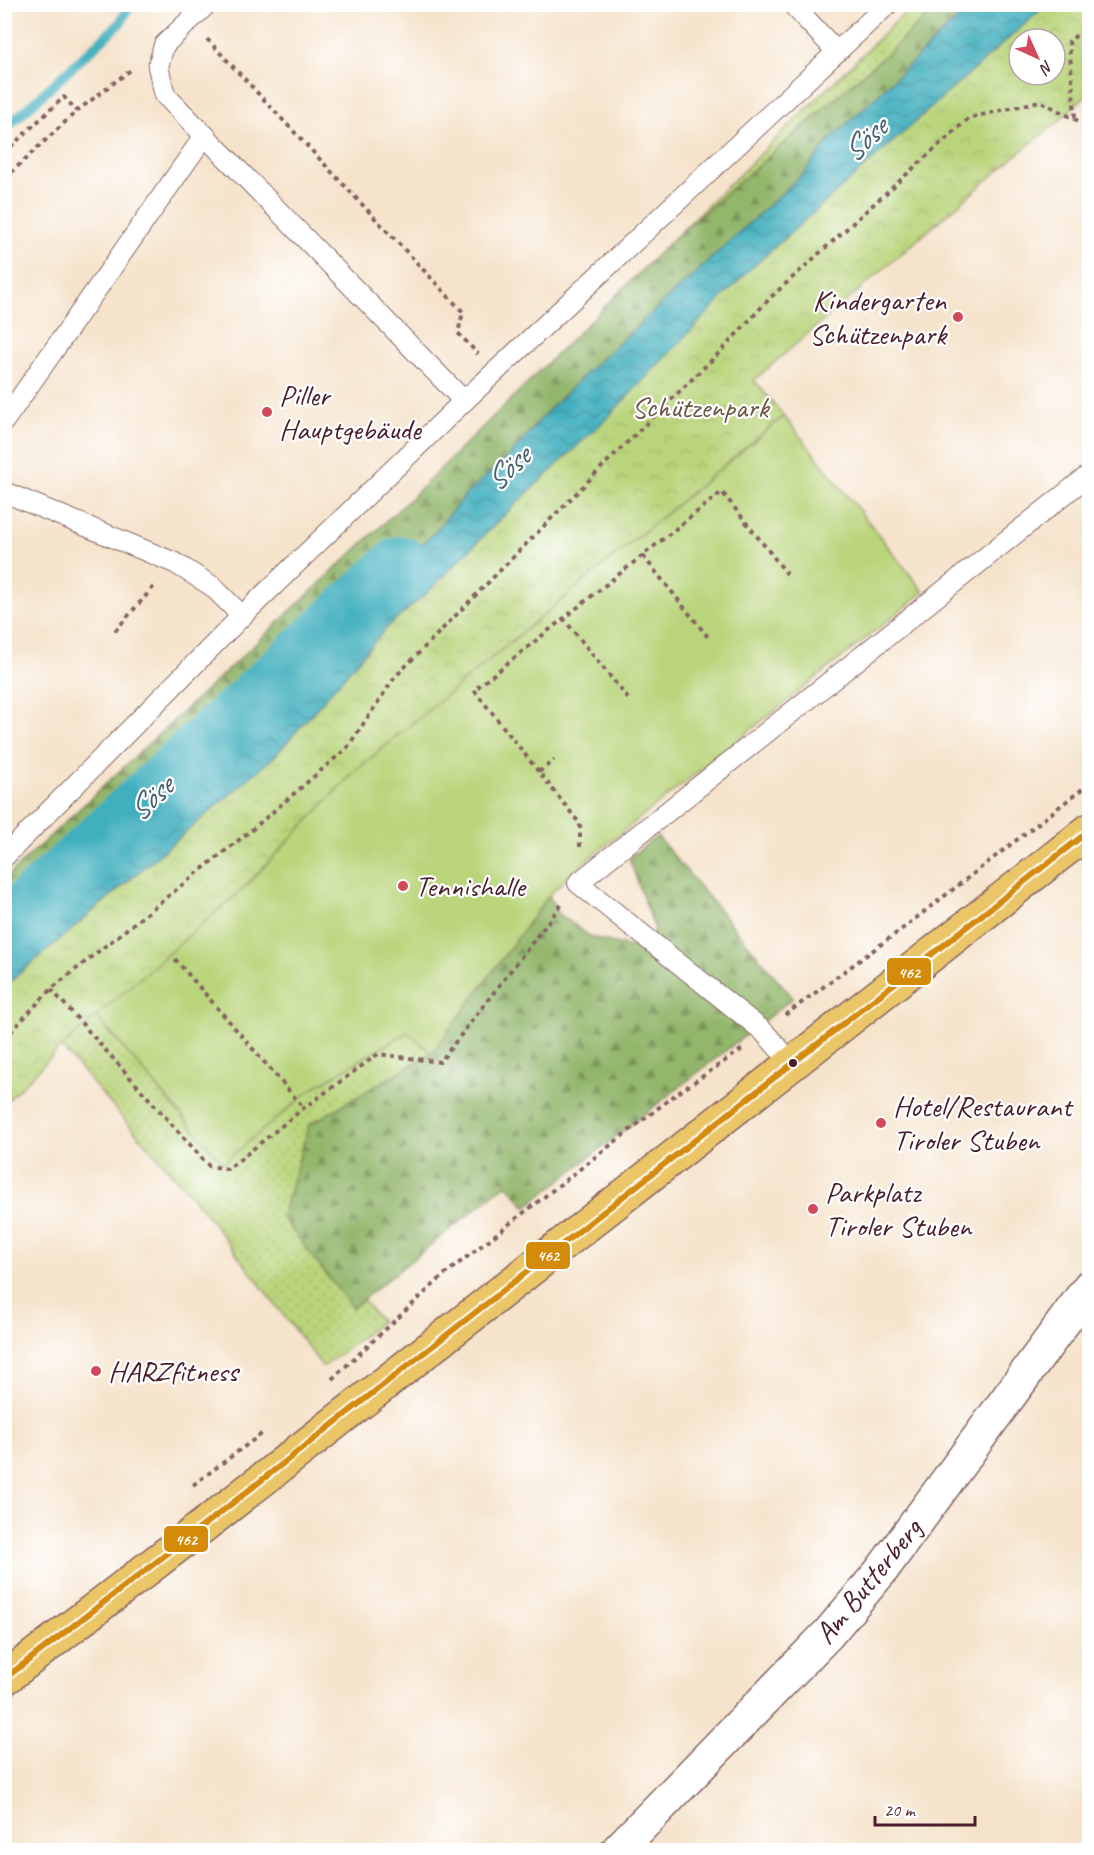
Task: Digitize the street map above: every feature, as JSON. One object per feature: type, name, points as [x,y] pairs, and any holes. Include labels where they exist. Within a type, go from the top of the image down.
[{"type":"main road","points":[[4,1679],[216,1516],[1089,830]]},
{"type":"street","name":"Am Butterberg","points":[[618,1851],[829,1633],[881,1571],[1089,1286]]},
{"type":"lane","points":[[207,4],[164,45],[158,67],[165,95],[464,401]]},
{"type":"lane","points":[[792,4],[837,52]]},
{"type":"lane","points":[[4,857],[242,616],[464,401],[888,4]]},
{"type":"lane","points":[[4,421],[205,135]]},
{"type":"lane","points":[[792,1063],[763,1031],[578,883],[1089,474]]},
{"type":"lane","points":[[4,492],[175,563],[212,586],[242,616]]},
{"type":"path","points":[[190,20],[463,312],[458,333],[495,372]]},
{"type":"path","points":[[1075,118],[1069,41],[1089,25]]},
{"type":"path","points":[[4,179],[77,111],[164,45]]},
{"type":"path","points":[[4,153],[64,98],[77,111]]},
{"type":"path","points":[[4,1039],[51,989],[254,828],[347,748],[395,677],[720,352],[771,297],[969,117],[1040,101],[1089,127]]},
{"type":"path","points":[[51,989],[208,1166],[228,1169],[304,1108],[378,1054],[440,1062],[578,883],[568,870],[580,849],[580,824],[474,690],[722,492],[787,574]]},
{"type":"path","points":[[643,556],[708,637]]},
{"type":"path","points":[[115,631],[175,563]]},
{"type":"path","points":[[563,618],[629,700]]},
{"type":"path","points":[[539,772],[554,760]]},
{"type":"path","points":[[326,1384],[445,1274],[675,1095],[739,1052],[763,1031],[902,929],[1089,783]]},
{"type":"path","points":[[175,959],[304,1108]]},
{"type":"path","points":[[193,1485],[265,1431]]},
{"type":"green space","points":[[913,5],[938,5],[891,50],[668,244]]},
{"type":"green space","points":[[938,5],[972,5],[829,141],[805,172],[585,374],[545,414],[512,453],[466,494],[433,534],[135,814],[79,860],[5,931],[5,879],[14,870],[413,496],[668,244],[891,50]]},
{"type":"green space","name":"Schützenpark","points":[[1046,5],[1089,5],[1089,92],[1056,124],[1021,151],[754,380],[784,416],[354,772],[242,890],[61,1047],[5,1103],[5,986],[275,756],[387,627],[425,595],[747,272],[1007,40],[1007,87],[1067,87],[1067,27],[1021,27]]},
{"type":"green space","points":[[784,416],[924,592],[576,869],[549,895],[432,1053],[407,1032],[313,1088],[223,1163],[96,1016],[242,890],[354,772]]},
{"type":"green space","points":[[657,836],[793,998],[526,1207],[507,1184],[352,1308],[282,1217],[309,1125],[432,1053],[549,895],[558,913],[591,937],[638,949],[655,930],[629,858]]},
{"type":"green space","points":[[96,1016],[223,1163],[313,1088],[407,1031],[432,1053],[309,1125],[352,1308],[363,1300],[381,1322],[323,1367],[200,1206],[61,1047]]},
{"type":"water","points":[[972,5],[1046,5],[1021,27],[1007,27],[1007,40],[747,272],[607,418],[501,518],[425,595],[387,627],[275,756],[5,986],[5,931],[79,860],[135,814],[433,534],[466,494],[512,453],[545,414],[585,374],[805,172],[829,141]]},
{"type":"waterway","points":[[4,130],[120,23],[131,4]]},
{"type":"waterway","name":"Söse","points":[[4,932],[401,566]]},
{"type":"transit line","name":"462","points":[[4,1679],[216,1516],[1090,830]]},
{"type":"place","name":"Kindergarten Schützenpark","points":[[958,317]]},
{"type":"place","name":"Piller Hauptgebäude","points":[[267,412]]},
{"type":"place","name":"Tennishalle","points":[[403,886]]},
{"type":"place","name":"Hotel/Restaurant Tiroler Stuben","points":[[881,1123]]},
{"type":"place","name":"Parkplatz Tiroler Stuben","points":[[813,1209]]},
{"type":"place","name":"HARZfitness","points":[[96,1371]]}]
